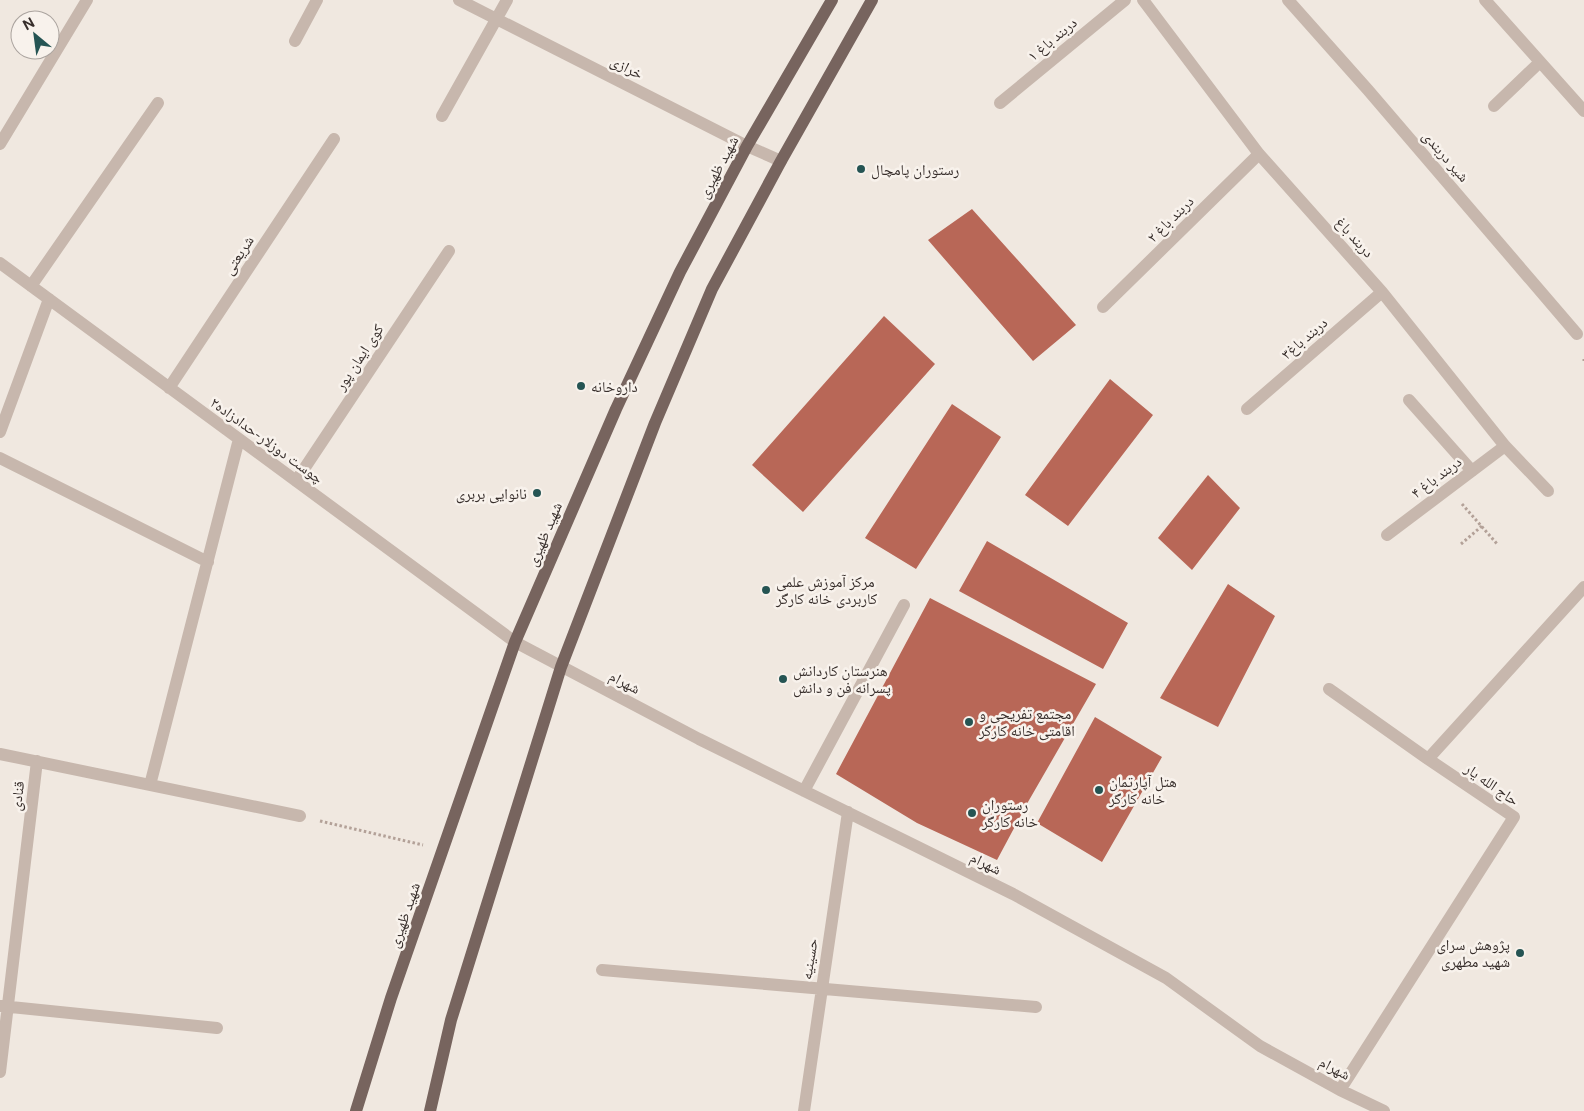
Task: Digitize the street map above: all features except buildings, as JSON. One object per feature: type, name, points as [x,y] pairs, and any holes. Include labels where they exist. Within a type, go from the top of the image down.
[{"type":"main road","name":"شهید ظهیری","points":[[356,1111],[392,998],[515,642],[616,409],[680,272],[747,146],[832,0]]},
{"type":"main road","points":[[430,1111],[451,1020],[561,666],[655,424],[708,298],[780,161],[872,0]]},
{"type":"street","points":[[0,144],[88,0]]},
{"type":"street","points":[[295,41],[317,0]]},
{"type":"street","name":"خرازی","points":[[459,0],[780,161]]},
{"type":"street","points":[[442,116],[507,0]]},
{"type":"street","name":"دربند باغ ۱","points":[[1000,103],[1125,0]]},
{"type":"street","name":"دربند باغ","points":[[1143,0],[1259,154],[1382,292],[1505,446],[1548,491]]},
{"type":"street","name":"شیر دربندی","points":[[1288,0],[1368,90],[1577,334]]},
{"type":"street","points":[[1485,0],[1584,112]]},
{"type":"street","points":[[1494,106],[1540,62]]},
{"type":"street","points":[[31,286],[158,104]]},
{"type":"street","name":"شریعتی","points":[[169,388],[334,138]]},
{"type":"street","name":"دربند باغ ۲","points":[[1103,307],[1259,154]]},
{"type":"street","name":"کوی ایمان پور","points":[[296,482],[449,251]]},
{"type":"street","name":"چوست دوزلار-حدادزاده۲","points":[[0,263],[515,642],[561,666]]},
{"type":"street","name":"دربند باغ۳","points":[[1247,409],[1382,292]]},
{"type":"street","points":[[0,432],[49,299]]},
{"type":"street","points":[[1409,400],[1472,471]]},
{"type":"street","points":[[150,785],[239,439]]},
{"type":"street","name":"دربند باغ ۴","points":[[1387,535],[1505,446]]},
{"type":"street","points":[[0,458],[208,562]]},
{"type":"street","points":[[1329,689],[1428,759],[1584,587]]},
{"type":"street","points":[[804,791],[904,605]]},
{"type":"street","name":"شهرام","points":[[561,666],[699,740],[1013,894],[1166,978],[1260,1046],[1340,1090],[1384,1111]]},
{"type":"street","points":[[0,754],[300,816]]},
{"type":"street","name":"حاج الله یار","points":[[1340,1090],[1514,817],[1428,759]]},
{"type":"street","name":"قنادی","points":[[0,1072],[4,1006],[37,761]]},
{"type":"street","name":"حسینیه","points":[[804,1111],[820,989],[848,812]]},
{"type":"street","points":[[602,970],[1036,1007]]},
{"type":"street","points":[[4,1006],[217,1028]]},
{"type":"path","points":[[1449,488],[1498,545]]},
{"type":"path","points":[[1461,544],[1482,526]]},
{"type":"path","points":[[300,816],[444,850]]},
{"type":"place","name":"رستوران پامچال","points":[[861,169]]},
{"type":"place","name":"داروخانه","points":[[581,386]]},
{"type":"place","name":"نانوایی بربری","points":[[537,493]]},
{"type":"place","name":"مرکز آموزش علمی کاربردی خانه کارگر","points":[[766,590]]},
{"type":"place","name":"هنرستان کاردانش پسرانه فن و دانش","points":[[783,679]]},
{"type":"place","name":"مجتمع تفریحی و اقامتی خانه کارگر","points":[[969,722]]},
{"type":"place","name":"هتل آپارتمان خانه کارگر","points":[[1099,790]]},
{"type":"place","name":"رستوران خانه کارگر","points":[[972,813]]},
{"type":"place","name":"پژوهش سرای شهید مطهری","points":[[1520,953]]}]
